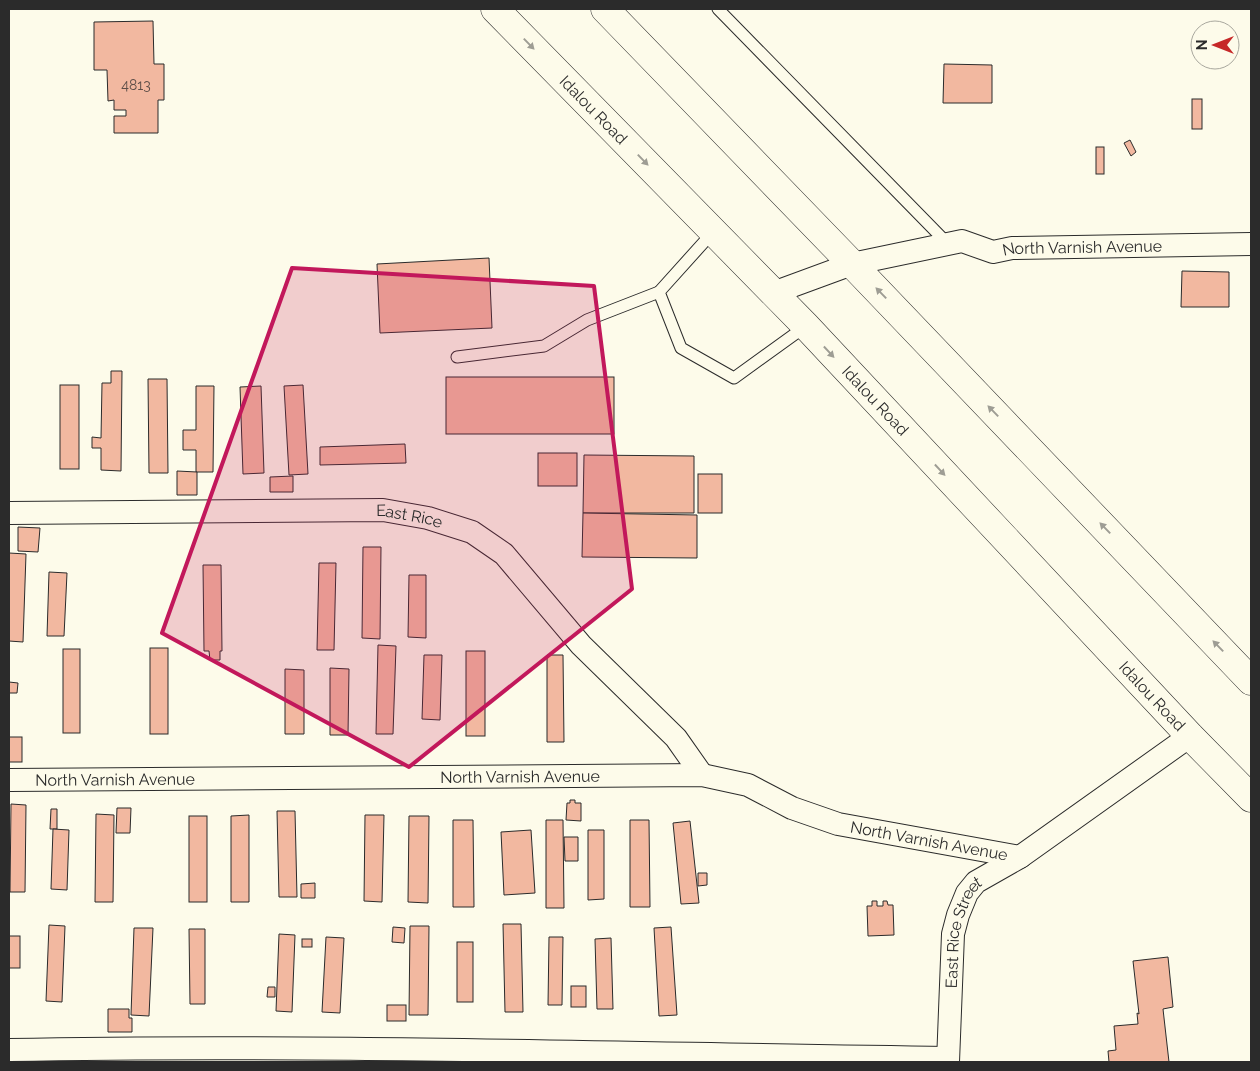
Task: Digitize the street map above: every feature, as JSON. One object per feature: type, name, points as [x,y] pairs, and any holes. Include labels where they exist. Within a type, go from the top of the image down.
[{"type":"highway","name":"Idalou Road","points":[[495,9],[806,326],[1190,736],[1251,798]]},
{"type":"highway","points":[[605,9],[1251,681]]},
{"type":"street","name":"North Varnish Avenue","points":[[773,293],[852,264],[962,242],[993,252],[1012,248],[1251,244]]},
{"type":"street","name":"East Rice","points":[[9,513],[383,510],[428,518],[472,532],[504,554],[581,645],[676,738],[702,775]]},
{"type":"street","name":"East Rice Street","points":[[948,1060],[953,934],[958,915],[967,894],[976,882],[1020,857],[1190,736]]},
{"type":"street","name":"North Varnish Avenue","points":[[9,780],[702,775],[748,785],[792,808],[838,824],[1020,857]]},
{"type":"street","points":[[9,1050],[448,1048],[948,1060]]},
{"type":"lane","points":[[718,9],[948,244]]},
{"type":"lane","points":[[458,357],[544,346],[587,320],[659,292],[713,232]]},
{"type":"lane","points":[[659,292],[681,348],[734,378],[806,326]]},
{"type":"highlighted area","points":[[292,268],[594,286],[632,589],[409,767],[162,633]]},
{"type":"building","points":[[153,21],[154,64],[164,64],[164,100],[158,100],[158,133],[114,133],[114,116],[126,116],[126,110],[114,110],[114,100],[108,101],[107,70],[94,70],[94,22]]},
{"type":"building","points":[[944,64],[992,65],[992,103],[943,103]]},
{"type":"building","points":[[1192,99],[1202,99],[1202,129],[1192,129]]},
{"type":"building","points":[[1130,140],[1136,152],[1131,156],[1124,143]]},
{"type":"building","points":[[1096,147],[1104,147],[1104,174],[1096,174]]},
{"type":"building","points":[[489,258],[492,328],[380,333],[377,264]]},
{"type":"building","points":[[1182,271],[1229,272],[1229,307],[1181,307]]},
{"type":"building","points":[[111,371],[122,371],[121,471],[101,470],[101,448],[92,448],[92,437],[101,438],[102,383],[111,383]]},
{"type":"building","points":[[446,377],[614,377],[614,434],[446,434]]},
{"type":"building","points":[[148,379],[167,379],[168,473],[149,473]]},
{"type":"building","points":[[60,385],[79,385],[79,469],[60,469]]},
{"type":"building","points":[[303,385],[308,474],[289,475],[284,386]]},
{"type":"building","points":[[196,386],[214,386],[213,472],[196,472],[196,450],[183,450],[183,430],[196,430]]},
{"type":"building","points":[[261,386],[264,473],[243,474],[240,387]]},
{"type":"building","points":[[405,444],[406,463],[320,465],[320,447]]},
{"type":"building","points":[[538,453],[577,453],[577,486],[538,486]]},
{"type":"building","points":[[584,455],[694,456],[694,513],[583,513]]},
{"type":"building","points":[[177,471],[197,472],[197,495],[177,495]]},
{"type":"building","points":[[698,474],[722,474],[722,513],[698,513]]},
{"type":"building","points":[[293,476],[293,492],[270,492],[270,477]]},
{"type":"building","points":[[583,513],[697,515],[697,558],[582,557]]},
{"type":"building","points":[[18,527],[40,528],[38,552],[18,551]]},
{"type":"building","points":[[363,547],[381,547],[380,639],[362,638]]},
{"type":"building","points":[[9,553],[26,554],[23,642],[9,641]]},
{"type":"building","points":[[319,563],[336,563],[334,650],[317,650]]},
{"type":"building","points":[[203,565],[221,565],[222,651],[220,651],[220,660],[210,660],[209,651],[204,651]]},
{"type":"building","points":[[49,572],[67,573],[64,636],[47,636]]},
{"type":"building","points":[[409,575],[426,575],[426,638],[408,637]]},
{"type":"building","points":[[378,645],[396,646],[393,734],[376,734]]},
{"type":"building","points":[[150,648],[168,648],[168,734],[150,734]]},
{"type":"building","points":[[63,649],[80,649],[80,733],[63,733]]},
{"type":"building","points":[[466,651],[485,651],[485,736],[466,736]]},
{"type":"building","points":[[424,655],[442,655],[440,720],[422,719]]},
{"type":"building","points":[[547,655],[563,655],[564,742],[547,742]]},
{"type":"building","points":[[330,668],[349,669],[348,735],[330,735]]},
{"type":"building","points":[[285,669],[304,670],[304,734],[285,734]]},
{"type":"building","points":[[9,682],[18,683],[17,693],[9,693]]},
{"type":"building","points":[[9,737],[22,737],[22,762],[9,762]]},
{"type":"building","points":[[570,800],[575,800],[575,803],[581,803],[581,821],[566,820],[567,803],[570,803]]},
{"type":"building","points":[[11,804],[26,805],[25,892],[10,892]]},
{"type":"building","points":[[117,808],[131,808],[130,833],[116,833]]},
{"type":"building","points":[[51,809],[57,809],[57,829],[50,829]]},
{"type":"building","points":[[277,811],[295,811],[297,897],[279,897]]},
{"type":"building","points":[[96,814],[114,815],[113,902],[95,902]]},
{"type":"building","points":[[249,815],[249,902],[231,902],[231,816]]},
{"type":"building","points":[[365,815],[384,815],[382,902],[364,901]]},
{"type":"building","points":[[189,816],[207,816],[207,902],[189,902]]},
{"type":"building","points":[[409,816],[429,816],[428,903],[408,902]]},
{"type":"building","points":[[453,820],[473,820],[474,907],[453,907]]},
{"type":"building","points":[[546,820],[563,820],[564,908],[546,908]]},
{"type":"building","points":[[630,820],[649,820],[650,907],[630,907]]},
{"type":"building","points":[[690,821],[699,903],[681,904],[673,823]]},
{"type":"building","points":[[53,829],[69,830],[67,890],[51,889]]},
{"type":"building","points":[[531,830],[535,893],[504,895],[501,832]]},
{"type":"building","points":[[588,830],[604,830],[604,899],[588,900]]},
{"type":"building","points":[[564,837],[578,837],[578,861],[565,861]]},
{"type":"building","points":[[698,873],[707,873],[707,885],[698,886]]},
{"type":"building","points":[[315,883],[315,898],[301,898],[301,884]]},
{"type":"building","points":[[872,901],[877,901],[877,906],[883,906],[883,901],[887,901],[888,905],[893,905],[894,935],[868,936],[867,906],[872,906]]},
{"type":"building","points":[[503,924],[521,924],[523,1012],[505,1012]]},
{"type":"building","points":[[49,925],[65,926],[62,1002],[46,1001]]},
{"type":"building","points":[[410,926],[429,926],[428,1015],[409,1015]]},
{"type":"building","points":[[393,927],[405,928],[404,943],[392,942]]},
{"type":"building","points":[[671,927],[677,1015],[659,1016],[654,928]]},
{"type":"building","points":[[134,928],[153,928],[149,1016],[131,1015]]},
{"type":"building","points":[[189,929],[205,929],[205,1004],[190,1004]]},
{"type":"building","points":[[279,934],[295,935],[292,1012],[276,1011]]},
{"type":"building","points":[[9,936],[20,936],[20,968],[9,968]]},
{"type":"building","points":[[326,937],[344,938],[340,1013],[322,1012]]},
{"type":"building","points":[[549,937],[563,937],[562,1005],[548,1005]]},
{"type":"building","points":[[611,938],[613,1009],[597,1009],[595,939]]},
{"type":"building","points":[[302,939],[312,939],[312,947],[302,947]]},
{"type":"building","points":[[457,942],[473,942],[473,1002],[457,1002]]},
{"type":"building","points":[[1168,957],[1173,1007],[1163,1009],[1169,1062],[1109,1062],[1108,1051],[1116,1050],[1114,1026],[1138,1024],[1137,1013],[1139,1014],[1133,961]]},
{"type":"building","points":[[571,986],[586,986],[586,1007],[571,1007]]},
{"type":"building","points":[[268,987],[275,987],[275,997],[267,997]]},
{"type":"building","points":[[387,1005],[406,1005],[406,1021],[387,1021]]},
{"type":"building","points":[[108,1009],[129,1009],[129,1018],[132,1018],[132,1032],[108,1032]]}]
